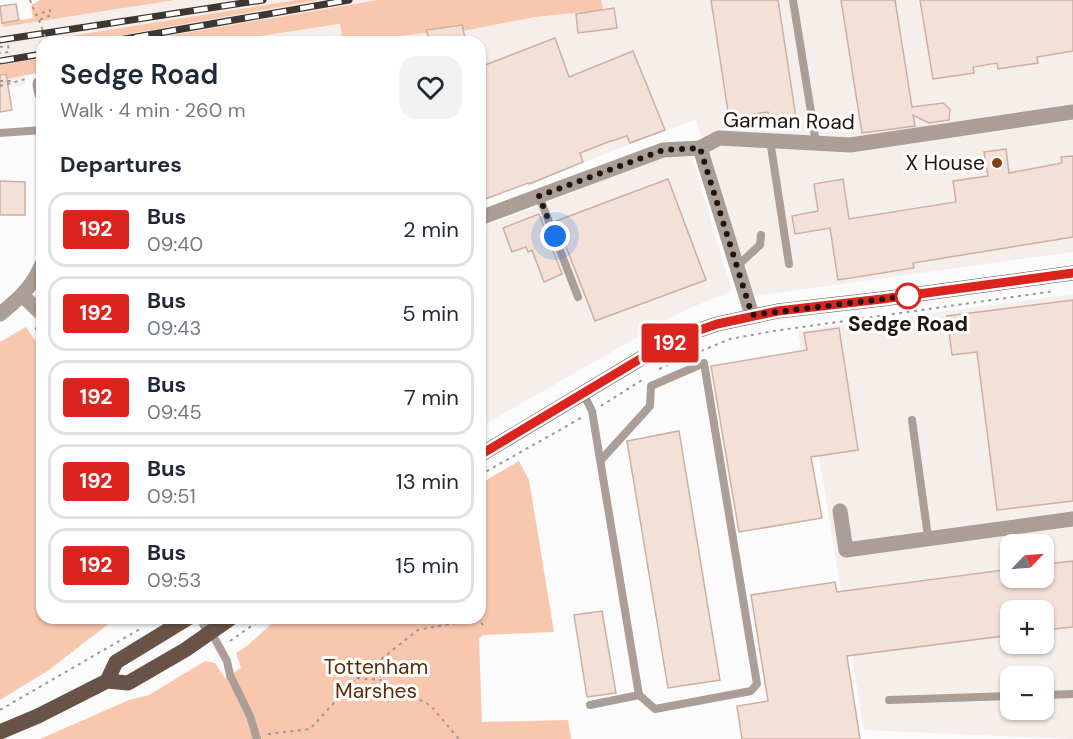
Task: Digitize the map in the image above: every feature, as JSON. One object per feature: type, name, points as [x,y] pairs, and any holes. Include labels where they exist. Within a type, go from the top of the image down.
[{"type":"main road","points":[[486,451],[666,345],[694,332],[752,315],[1073,273]]},
{"type":"main road","points":[[107,681],[116,662],[178,624]]},
{"type":"main road","points":[[0,732],[38,716],[107,681],[128,683],[222,624]]},
{"type":"street","name":"Garman Road","points":[[486,216],[663,150],[700,148],[719,138],[850,145],[1073,112]]},
{"type":"street","points":[[700,148],[752,315]]},
{"type":"street","points":[[0,314],[22,296],[36,276]]},
{"type":"street","points":[[22,296],[36,309]]},
{"type":"street","points":[[840,511],[846,550],[1073,519]]},
{"type":"street","points":[[207,624],[211,632]]},
{"type":"lane","points":[[793,0],[816,143]]},
{"type":"lane","points":[[0,133],[36,130]]},
{"type":"lane","points":[[770,139],[789,264]]},
{"type":"lane","points":[[539,196],[578,297]]},
{"type":"lane","points":[[736,267],[760,244],[761,235]]},
{"type":"lane","points":[[583,393],[592,411],[639,695],[656,709],[751,691],[757,684],[704,363],[651,386],[650,406],[601,460]]},
{"type":"lane","points":[[912,420],[928,537]]},
{"type":"lane","points":[[211,632],[227,661],[230,675],[250,716],[256,737]]},
{"type":"lane","points":[[1054,695],[1073,694]]},
{"type":"lane","points":[[590,705],[639,695]]},
{"type":"lane","points":[[889,700],[1000,696]]},
{"type":"path","points":[[30,0],[36,15],[50,10],[51,15],[39,20],[44,36]]},
{"type":"path","points":[[0,47],[8,46],[9,51],[0,53]]},
{"type":"path","points":[[0,81],[14,81],[36,76]]},
{"type":"path","points":[[0,86],[14,81]]},
{"type":"path","points":[[701,351],[730,339],[774,331],[1061,291]]},
{"type":"path","points":[[651,374],[681,360]]},
{"type":"path","points":[[486,472],[642,380]]},
{"type":"path","points":[[243,632],[254,624]]},
{"type":"path","points":[[256,737],[310,729],[357,678],[418,630],[450,624]]},
{"type":"path","points":[[0,710],[147,625]]},
{"type":"path","points":[[357,678],[380,680],[430,705],[459,739]]},
{"type":"shaded area","points":[[175,0],[378,0],[167,36],[36,36],[36,59],[5,64],[8,78],[24,76],[25,85],[0,89],[0,6],[16,4],[19,20],[3,23],[4,27]]},
{"type":"shaded area","points":[[601,0],[1073,0],[1073,252],[754,296],[696,119],[486,200],[486,36],[393,36],[426,33],[426,30],[462,25],[602,10]]},
{"type":"shaded area","points":[[341,24],[342,36],[262,36]]},
{"type":"shaded area","points":[[689,147],[732,291],[685,310],[486,424],[486,226]]},
{"type":"shaded area","points":[[1073,294],[1073,739],[864,730],[798,331]]},
{"type":"green space","points":[[40,0],[175,0],[3,27],[2,23],[33,18],[31,5]]},
{"type":"green space","points":[[297,0],[319,0],[117,36],[70,36]]},
{"type":"green space","points":[[378,0],[601,0],[603,10],[535,17],[463,31],[461,25],[426,30],[427,33],[399,36],[342,36],[340,24],[261,36],[167,36]]},
{"type":"green space","points":[[36,59],[36,73],[7,79],[6,73],[0,74],[0,65]]},
{"type":"green space","points":[[26,327],[36,342],[36,624],[108,624],[49,670],[0,700],[0,342]]},
{"type":"green space","name":"Tottenham Marshes","points":[[519,461],[529,480],[554,632],[483,635],[479,639],[482,722],[568,720],[571,739],[40,739],[129,700],[149,695],[205,661],[215,663],[225,678],[241,668],[236,653],[271,624],[486,624],[486,480]]},
{"type":"building","points":[[711,0],[778,0],[797,124],[771,128],[768,112],[729,118]]},
{"type":"building","points":[[841,0],[895,0],[912,107],[943,103],[950,109],[949,120],[929,123],[913,115],[915,126],[862,133]]},
{"type":"building","points":[[920,0],[1073,0],[1073,51],[1037,57],[1038,63],[998,69],[997,63],[973,67],[974,73],[933,79]]},
{"type":"building","points":[[16,4],[19,20],[2,23],[0,6]]},
{"type":"building","points":[[614,8],[617,28],[578,33],[576,14]]},
{"type":"building","points":[[462,25],[465,36],[428,36],[426,30]]},
{"type":"building","points":[[555,38],[569,77],[633,51],[665,130],[630,143],[627,136],[608,142],[580,153],[583,162],[486,199],[486,65]]},
{"type":"building","points":[[6,74],[12,110],[0,112],[0,75]]},
{"type":"building","points":[[1006,149],[1009,173],[1062,163],[1061,157],[1073,156],[1073,237],[913,263],[914,268],[838,280],[830,228],[795,234],[792,216],[818,211],[814,184],[843,179],[849,219],[956,202],[953,181],[988,176],[984,152]]},
{"type":"building","points":[[668,179],[706,280],[595,321],[556,221]]},
{"type":"building","points":[[0,181],[25,182],[25,215],[0,215]]},
{"type":"building","points":[[539,214],[562,274],[544,282],[532,250],[528,252],[526,247],[512,252],[503,228]]},
{"type":"building","points":[[1073,300],[1073,501],[997,510],[977,352],[952,355],[947,316]]},
{"type":"building","points":[[839,328],[858,450],[811,457],[822,518],[739,532],[711,366],[807,350],[804,333]]},
{"type":"building","points":[[679,431],[720,680],[668,688],[627,441]]},
{"type":"building","points":[[1073,561],[1073,627],[1054,629],[1054,600],[1000,600],[1000,636],[847,656],[860,739],[742,739],[737,706],[768,701],[751,595],[835,582],[837,592],[1000,570],[1000,588],[1054,588],[1054,563]]},
{"type":"building","points":[[602,611],[616,693],[587,697],[574,615]]},
{"type":"railway","points":[[0,40],[263,0]]},
{"type":"railway","points":[[142,36],[349,0]]},
{"type":"railway","points":[[0,61],[36,55]]},
{"type":"bus line","name":"192","points":[[486,452],[650,353],[717,324],[778,311],[1073,273]]},
{"type":"place","name":"X House","points":[[997,163]]},
{"type":"place","name":"Sedge Road","points":[[908,296]]},
{"type":"route","points":[[555,236],[539,196],[663,150],[700,148],[752,315],[908,296]]}]
